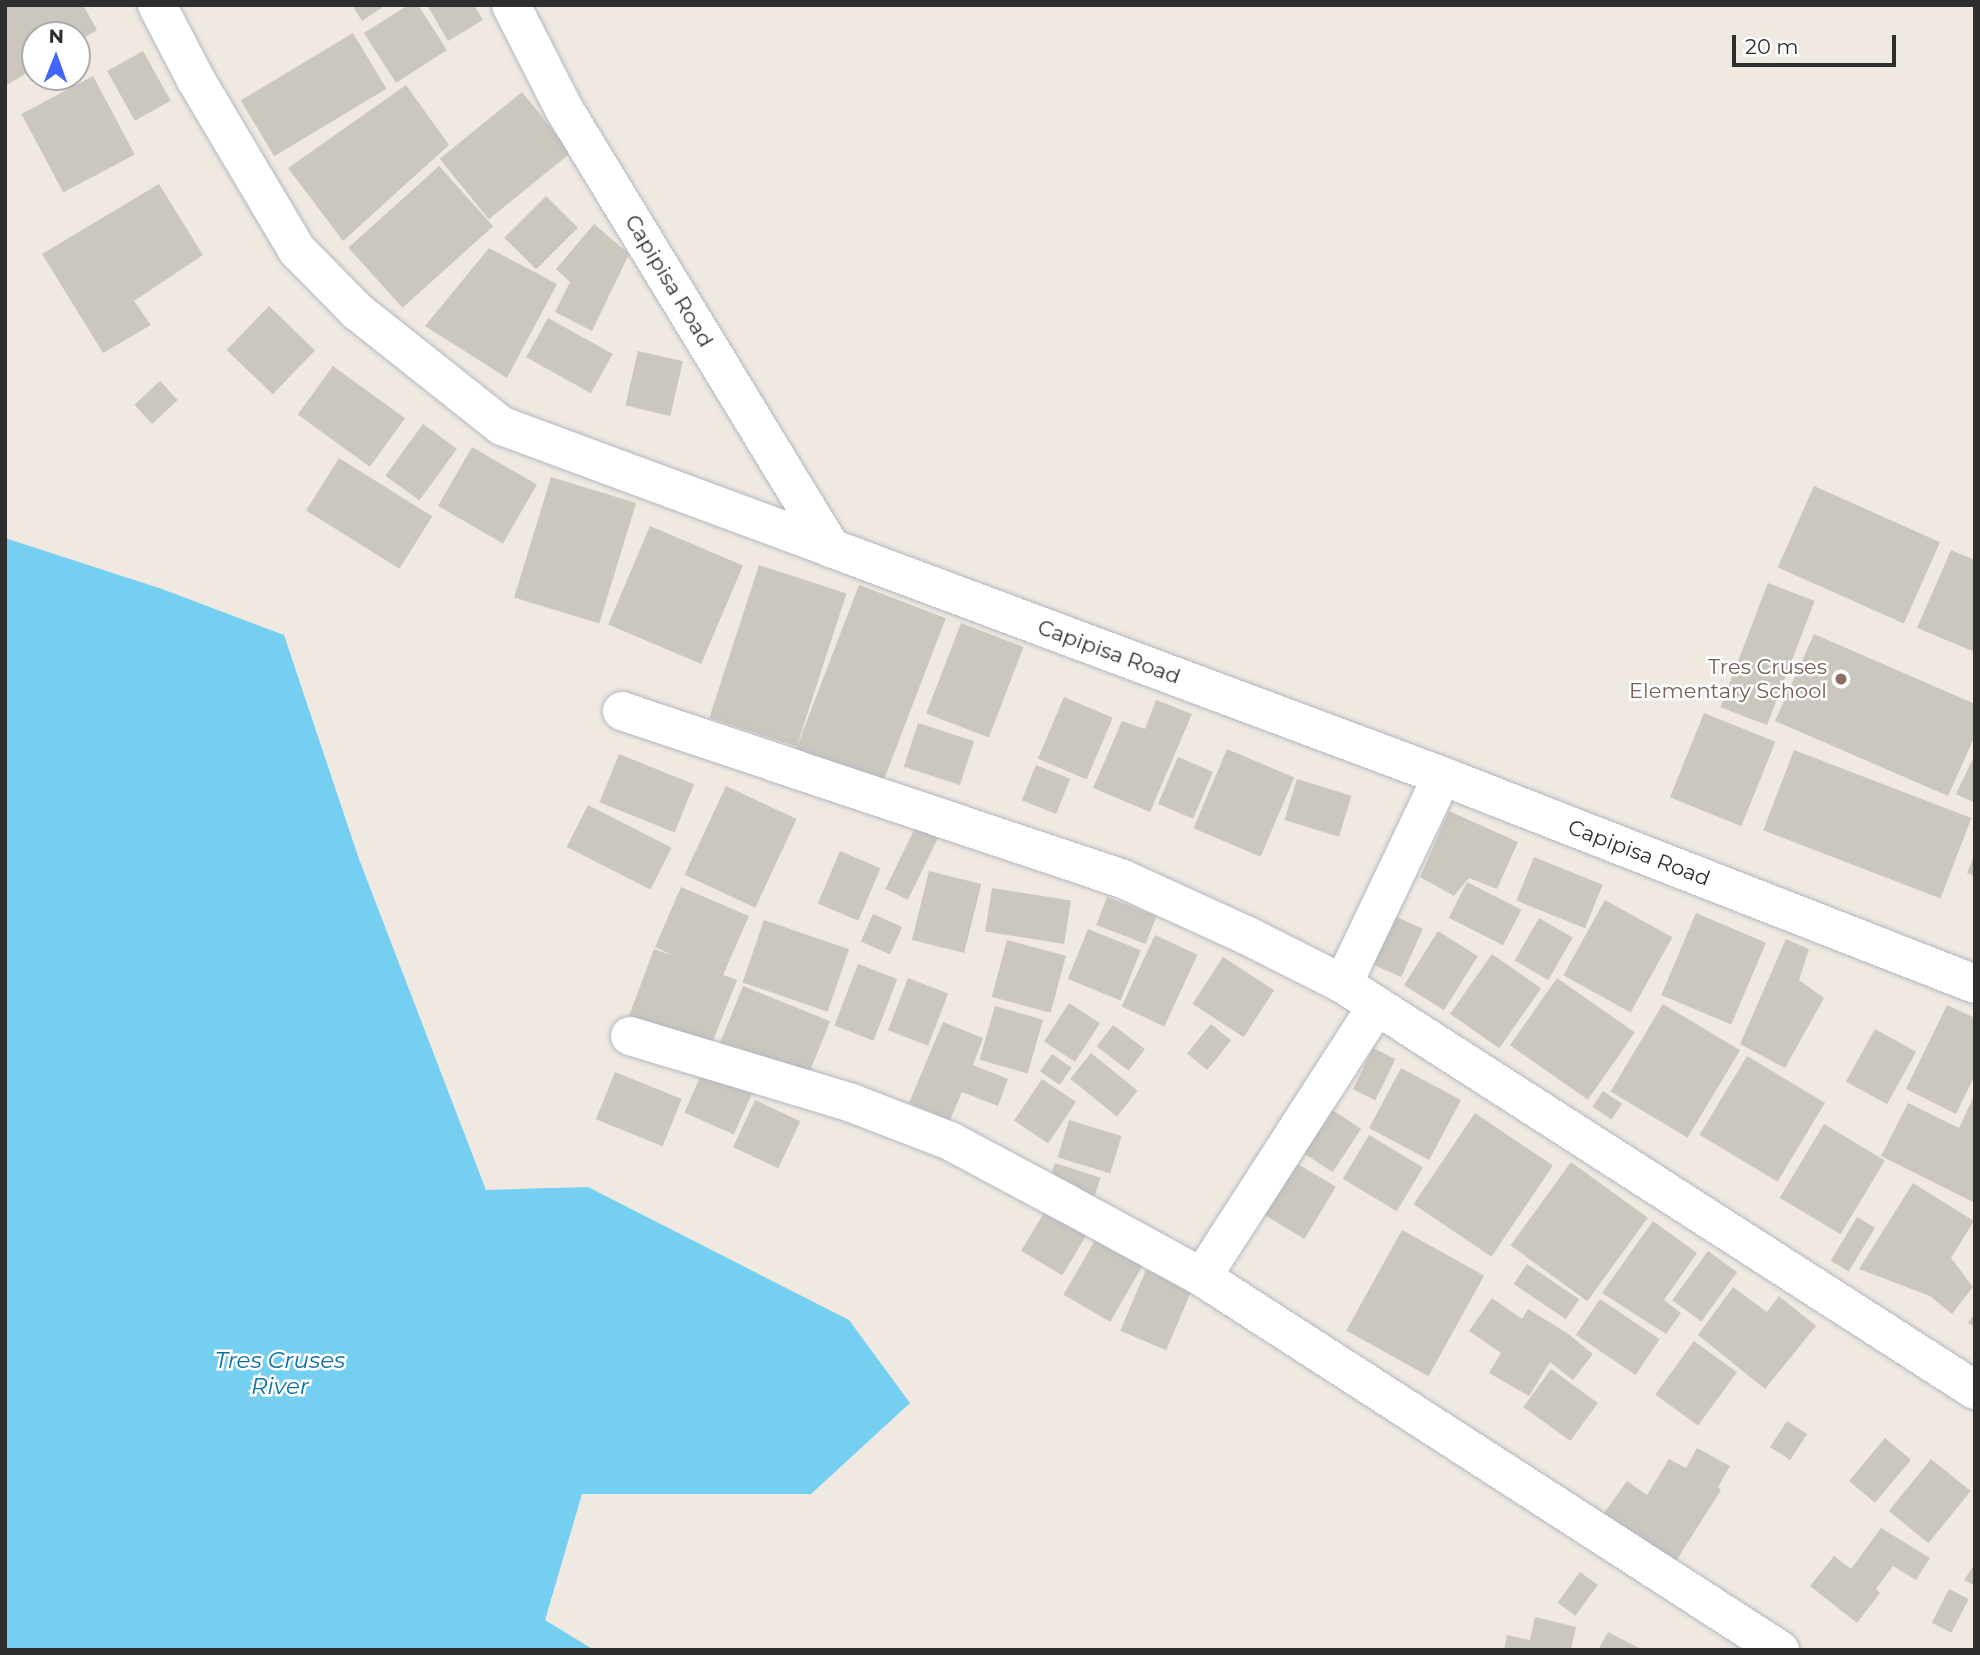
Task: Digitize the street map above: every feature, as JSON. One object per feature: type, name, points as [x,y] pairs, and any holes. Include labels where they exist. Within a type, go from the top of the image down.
[{"type":"street","points":[[157,5],[196,80],[297,250],[358,312],[502,426],[831,548]]},
{"type":"street","name":"Capipisa Road","points":[[510,5],[564,109],[831,548],[1442,776],[1975,984]]},
{"type":"street","points":[[622,711],[1123,879],[1246,934],[1343,984],[1975,1390]]},
{"type":"street","points":[[1343,984],[1442,776]]},
{"type":"street","points":[[1202,1277],[1376,1007]]},
{"type":"street","points":[[630,1036],[849,1102],[950,1141],[1202,1277],[1780,1650]]},
{"type":"water","name":"Tres Cruses River","points":[[5,538],[162,589],[284,635],[359,859],[486,1190],[588,1187],[849,1320],[910,1403],[811,1494],[582,1494],[545,1620],[594,1650],[5,1650]]},
{"type":"building","points":[[5,5],[83,5],[97,30],[91,34],[91,21],[21,21],[21,76],[5,86]]},
{"type":"building","points":[[352,5],[386,5],[362,21]]},
{"type":"building","points":[[408,5],[418,5],[447,50],[396,83],[364,33]]},
{"type":"building","points":[[427,5],[474,5],[483,20],[448,41]]},
{"type":"building","points":[[353,33],[386,89],[274,156],[241,100]]},
{"type":"building","points":[[143,51],[171,101],[135,121],[107,71]]},
{"type":"building","points":[[93,76],[135,155],[63,193],[21,114],[65,91],[91,91]]},
{"type":"building","points":[[406,85],[449,145],[343,241],[288,168]]},
{"type":"building","points":[[522,92],[571,153],[489,219],[440,159]]},
{"type":"building","points":[[439,166],[493,226],[403,308],[348,248]]},
{"type":"building","points":[[159,184],[203,255],[134,301],[151,325],[103,353],[42,254]]},
{"type":"building","points":[[546,196],[578,228],[536,270],[504,238]]},
{"type":"building","points":[[594,224],[629,254],[592,331],[555,312],[570,282],[556,269]]},
{"type":"building","points":[[489,248],[557,284],[507,378],[425,326]]},
{"type":"building","points":[[269,306],[315,350],[273,394],[227,350]]},
{"type":"building","points":[[548,318],[613,354],[591,393],[526,357]]},
{"type":"building","points":[[638,351],[683,361],[670,416],[625,406]]},
{"type":"building","points":[[333,366],[405,418],[370,467],[298,415]]},
{"type":"building","points":[[160,381],[178,400],[152,424],[134,405]]},
{"type":"building","points":[[423,424],[457,449],[419,500],[385,476]]},
{"type":"building","points":[[472,447],[537,484],[503,543],[438,506]]},
{"type":"building","points":[[339,458],[432,516],[399,569],[306,511]]},
{"type":"building","points":[[551,477],[636,503],[599,624],[514,597]]},
{"type":"building","points":[[1814,486],[1940,542],[1904,623],[1778,567]]},
{"type":"building","points":[[650,526],[743,565],[701,664],[608,624]]},
{"type":"building","points":[[1951,550],[1975,560],[1975,652],[1917,628]]},
{"type":"building","points":[[759,565],[846,593],[797,747],[709,718]]},
{"type":"building","points":[[1768,583],[1815,601],[1767,725],[1720,707]]},
{"type":"building","points":[[859,585],[946,618],[881,787],[794,754]]},
{"type":"building","points":[[961,623],[1024,647],[989,738],[926,714]]},
{"type":"building","points":[[1814,634],[1975,704],[1975,736],[1948,796],[1775,721]]},
{"type":"building","points":[[1064,697],[1113,718],[1087,779],[1038,759]]},
{"type":"building","points":[[1156,700],[1192,714],[1150,812],[1093,788],[1122,721],[1145,729]]},
{"type":"building","points":[[1704,713],[1775,742],[1741,826],[1670,797]]},
{"type":"building","points":[[918,723],[974,741],[960,785],[904,767]]},
{"type":"building","points":[[1227,749],[1294,778],[1261,857],[1193,828]]},
{"type":"building","points":[[1794,750],[1971,818],[1941,898],[1763,830]]},
{"type":"building","points":[[619,754],[694,784],[675,833],[600,802]]},
{"type":"building","points":[[1975,754],[1975,803],[1956,794]]},
{"type":"building","points":[[1178,757],[1213,772],[1193,819],[1158,804]]},
{"type":"building","points":[[1036,765],[1070,779],[1056,814],[1022,800]]},
{"type":"building","points":[[1297,779],[1352,796],[1339,837],[1284,820]]},
{"type":"building","points":[[726,786],[797,819],[755,908],[685,875]]},
{"type":"building","points":[[588,805],[672,848],[650,890],[567,847]]},
{"type":"building","points":[[1449,811],[1518,842],[1497,889],[1469,878],[1454,896],[1420,877]]},
{"type":"building","points":[[916,826],[938,837],[908,900],[885,889]]},
{"type":"building","points":[[840,851],[881,868],[858,921],[818,903]]},
{"type":"building","points":[[1975,854],[1975,876],[1967,873]]},
{"type":"building","points":[[1534,857],[1603,885],[1585,928],[1516,901]]},
{"type":"building","points":[[929,871],[981,884],[964,953],[912,940]]},
{"type":"building","points":[[1467,882],[1521,910],[1503,945],[1449,918]]},
{"type":"building","points":[[681,887],[749,916],[723,975],[737,980],[707,1056],[626,1024],[654,949],[674,956],[655,947]]},
{"type":"building","points":[[992,888],[1071,901],[1064,944],[985,931]]},
{"type":"building","points":[[1107,897],[1156,916],[1146,944],[1096,925]]},
{"type":"building","points":[[1605,900],[1672,937],[1631,1013],[1563,975]]},
{"type":"building","points":[[1696,913],[1766,943],[1731,1025],[1661,995]]},
{"type":"building","points":[[873,914],[902,927],[890,954],[861,941]]},
{"type":"building","points":[[1390,914],[1423,929],[1401,977],[1368,962]]},
{"type":"building","points":[[1539,918],[1573,938],[1548,980],[1514,960]]},
{"type":"building","points":[[764,920],[849,949],[828,1012],[743,982]]},
{"type":"building","points":[[1088,929],[1141,950],[1121,1000],[1068,979]]},
{"type":"building","points":[[1438,931],[1478,956],[1444,1010],[1404,985]]},
{"type":"building","points":[[1155,935],[1198,955],[1164,1026],[1122,1007]]},
{"type":"building","points":[[1786,939],[1809,949],[1799,980],[1824,998],[1785,1068],[1740,1044]]},
{"type":"building","points":[[1007,940],[1066,956],[1051,1013],[992,997]]},
{"type":"building","points":[[1492,954],[1541,988],[1499,1048],[1450,1014]]},
{"type":"building","points":[[1223,957],[1274,990],[1244,1037],[1193,1004]]},
{"type":"building","points":[[858,964],[897,979],[874,1041],[834,1026]]},
{"type":"building","points":[[908,978],[948,993],[928,1046],[888,1030]]},
{"type":"building","points":[[1557,978],[1635,1032],[1588,1100],[1510,1045]]},
{"type":"building","points":[[743,986],[830,1021],[805,1083],[718,1048]]},
{"type":"building","points":[[1069,1003],[1100,1023],[1075,1062],[1044,1042]]},
{"type":"building","points":[[1663,1004],[1740,1050],[1688,1138],[1610,1091]]},
{"type":"building","points":[[1947,1005],[1975,1018],[1975,1075],[1956,1114],[1906,1089]]},
{"type":"building","points":[[995,1006],[1043,1020],[1028,1074],[980,1060]]},
{"type":"building","points":[[943,1022],[983,1038],[973,1065],[1008,1079],[998,1106],[962,1092],[950,1120],[909,1103]]},
{"type":"building","points":[[1211,1024],[1231,1040],[1207,1070],[1187,1054]]},
{"type":"building","points":[[1113,1025],[1145,1049],[1129,1071],[1097,1047]]},
{"type":"building","points":[[1875,1029],[1916,1052],[1887,1104],[1846,1081]]},
{"type":"building","points":[[1373,1048],[1395,1059],[1375,1100],[1353,1089]]},
{"type":"building","points":[[1091,1053],[1138,1091],[1117,1116],[1070,1079]]},
{"type":"building","points":[[1052,1054],[1072,1068],[1060,1085],[1040,1071]]},
{"type":"building","points":[[1747,1056],[1825,1103],[1778,1182],[1700,1135]]},
{"type":"building","points":[[706,1064],[755,1086],[734,1134],[684,1112]]},
{"type":"building","points":[[1401,1068],[1461,1100],[1429,1160],[1369,1128]]},
{"type":"building","points":[[615,1072],[682,1099],[663,1146],[596,1119]]},
{"type":"building","points":[[1042,1079],[1076,1102],[1048,1143],[1014,1120]]},
{"type":"building","points":[[1603,1091],[1622,1104],[1611,1120],[1592,1107]]},
{"type":"building","points":[[1975,1094],[1975,1203],[1881,1156],[1908,1103],[1959,1128]]},
{"type":"building","points":[[755,1100],[800,1121],[778,1168],[733,1147]]},
{"type":"building","points":[[1320,1102],[1361,1129],[1333,1172],[1292,1146]]},
{"type":"building","points":[[1475,1113],[1553,1166],[1491,1257],[1413,1204]]},
{"type":"building","points":[[1069,1120],[1122,1136],[1110,1173],[1058,1157]]},
{"type":"building","points":[[1824,1124],[1885,1161],[1841,1234],[1780,1198]]},
{"type":"building","points":[[1369,1135],[1423,1167],[1397,1211],[1343,1179]]},
{"type":"building","points":[[1293,1161],[1336,1187],[1304,1239],[1262,1213]]},
{"type":"building","points":[[1571,1162],[1648,1218],[1587,1301],[1510,1245]]},
{"type":"building","points":[[1055,1163],[1101,1178],[1091,1206],[1046,1192]]},
{"type":"building","points":[[1913,1183],[1974,1221],[1951,1258],[1973,1287],[1952,1314],[1930,1296],[1859,1269]]},
{"type":"building","points":[[1051,1201],[1092,1226],[1062,1275],[1021,1251]]},
{"type":"building","points":[[1857,1217],[1875,1228],[1849,1272],[1831,1261]]},
{"type":"building","points":[[1653,1221],[1697,1253],[1664,1300],[1681,1313],[1666,1334],[1602,1293]]},
{"type":"building","points":[[1402,1230],[1484,1276],[1428,1376],[1346,1331]]},
{"type":"building","points":[[1098,1235],[1145,1262],[1110,1322],[1064,1295]]},
{"type":"building","points":[[1708,1251],[1737,1272],[1701,1322],[1672,1300]]},
{"type":"building","points":[[1527,1264],[1579,1299],[1566,1319],[1514,1284]]},
{"type":"building","points":[[1146,1270],[1192,1290],[1166,1350],[1120,1331]]},
{"type":"building","points":[[1733,1287],[1767,1312],[1779,1296],[1816,1326],[1765,1389],[1698,1335]]},
{"type":"building","points":[[1492,1298],[1522,1319],[1528,1309],[1567,1333],[1593,1354],[1573,1380],[1550,1362],[1529,1396],[1489,1373],[1501,1353],[1469,1331]]},
{"type":"building","points":[[1600,1299],[1660,1339],[1636,1375],[1576,1335]]},
{"type":"building","points":[[1975,1312],[1975,1327],[1968,1323]]},
{"type":"building","points":[[1694,1341],[1737,1372],[1698,1426],[1655,1394]]},
{"type":"building","points":[[1551,1369],[1598,1403],[1570,1441],[1523,1407]]},
{"type":"building","points":[[1787,1421],[1807,1434],[1790,1460],[1770,1447]]},
{"type":"building","points":[[1885,1438],[1911,1460],[1875,1503],[1849,1481]]},
{"type":"building","points":[[1697,1448],[1730,1466],[1718,1487],[1721,1490],[1676,1561],[1604,1513],[1627,1481],[1647,1495],[1669,1459],[1686,1468]]},
{"type":"building","points":[[1931,1459],[1971,1491],[1928,1543],[1889,1511]]},
{"type":"building","points":[[1881,1528],[1930,1558],[1916,1580],[1893,1566],[1876,1589],[1880,1593],[1857,1623],[1810,1586],[1834,1556],[1851,1569]]},
{"type":"building","points":[[1975,1564],[1975,1586],[1964,1580]]},
{"type":"building","points":[[1580,1572],[1598,1585],[1575,1616],[1558,1603]]},
{"type":"building","points":[[1949,1589],[1969,1599],[1951,1633],[1932,1623]]},
{"type":"building","points":[[1535,1617],[1576,1627],[1571,1650],[1504,1650],[1507,1635],[1530,1640]]},
{"type":"building","points":[[1608,1632],[1643,1650],[1598,1650]]},
{"type":"place","name":"Tres Cruses Elementary School","points":[[1841,679]]}]
